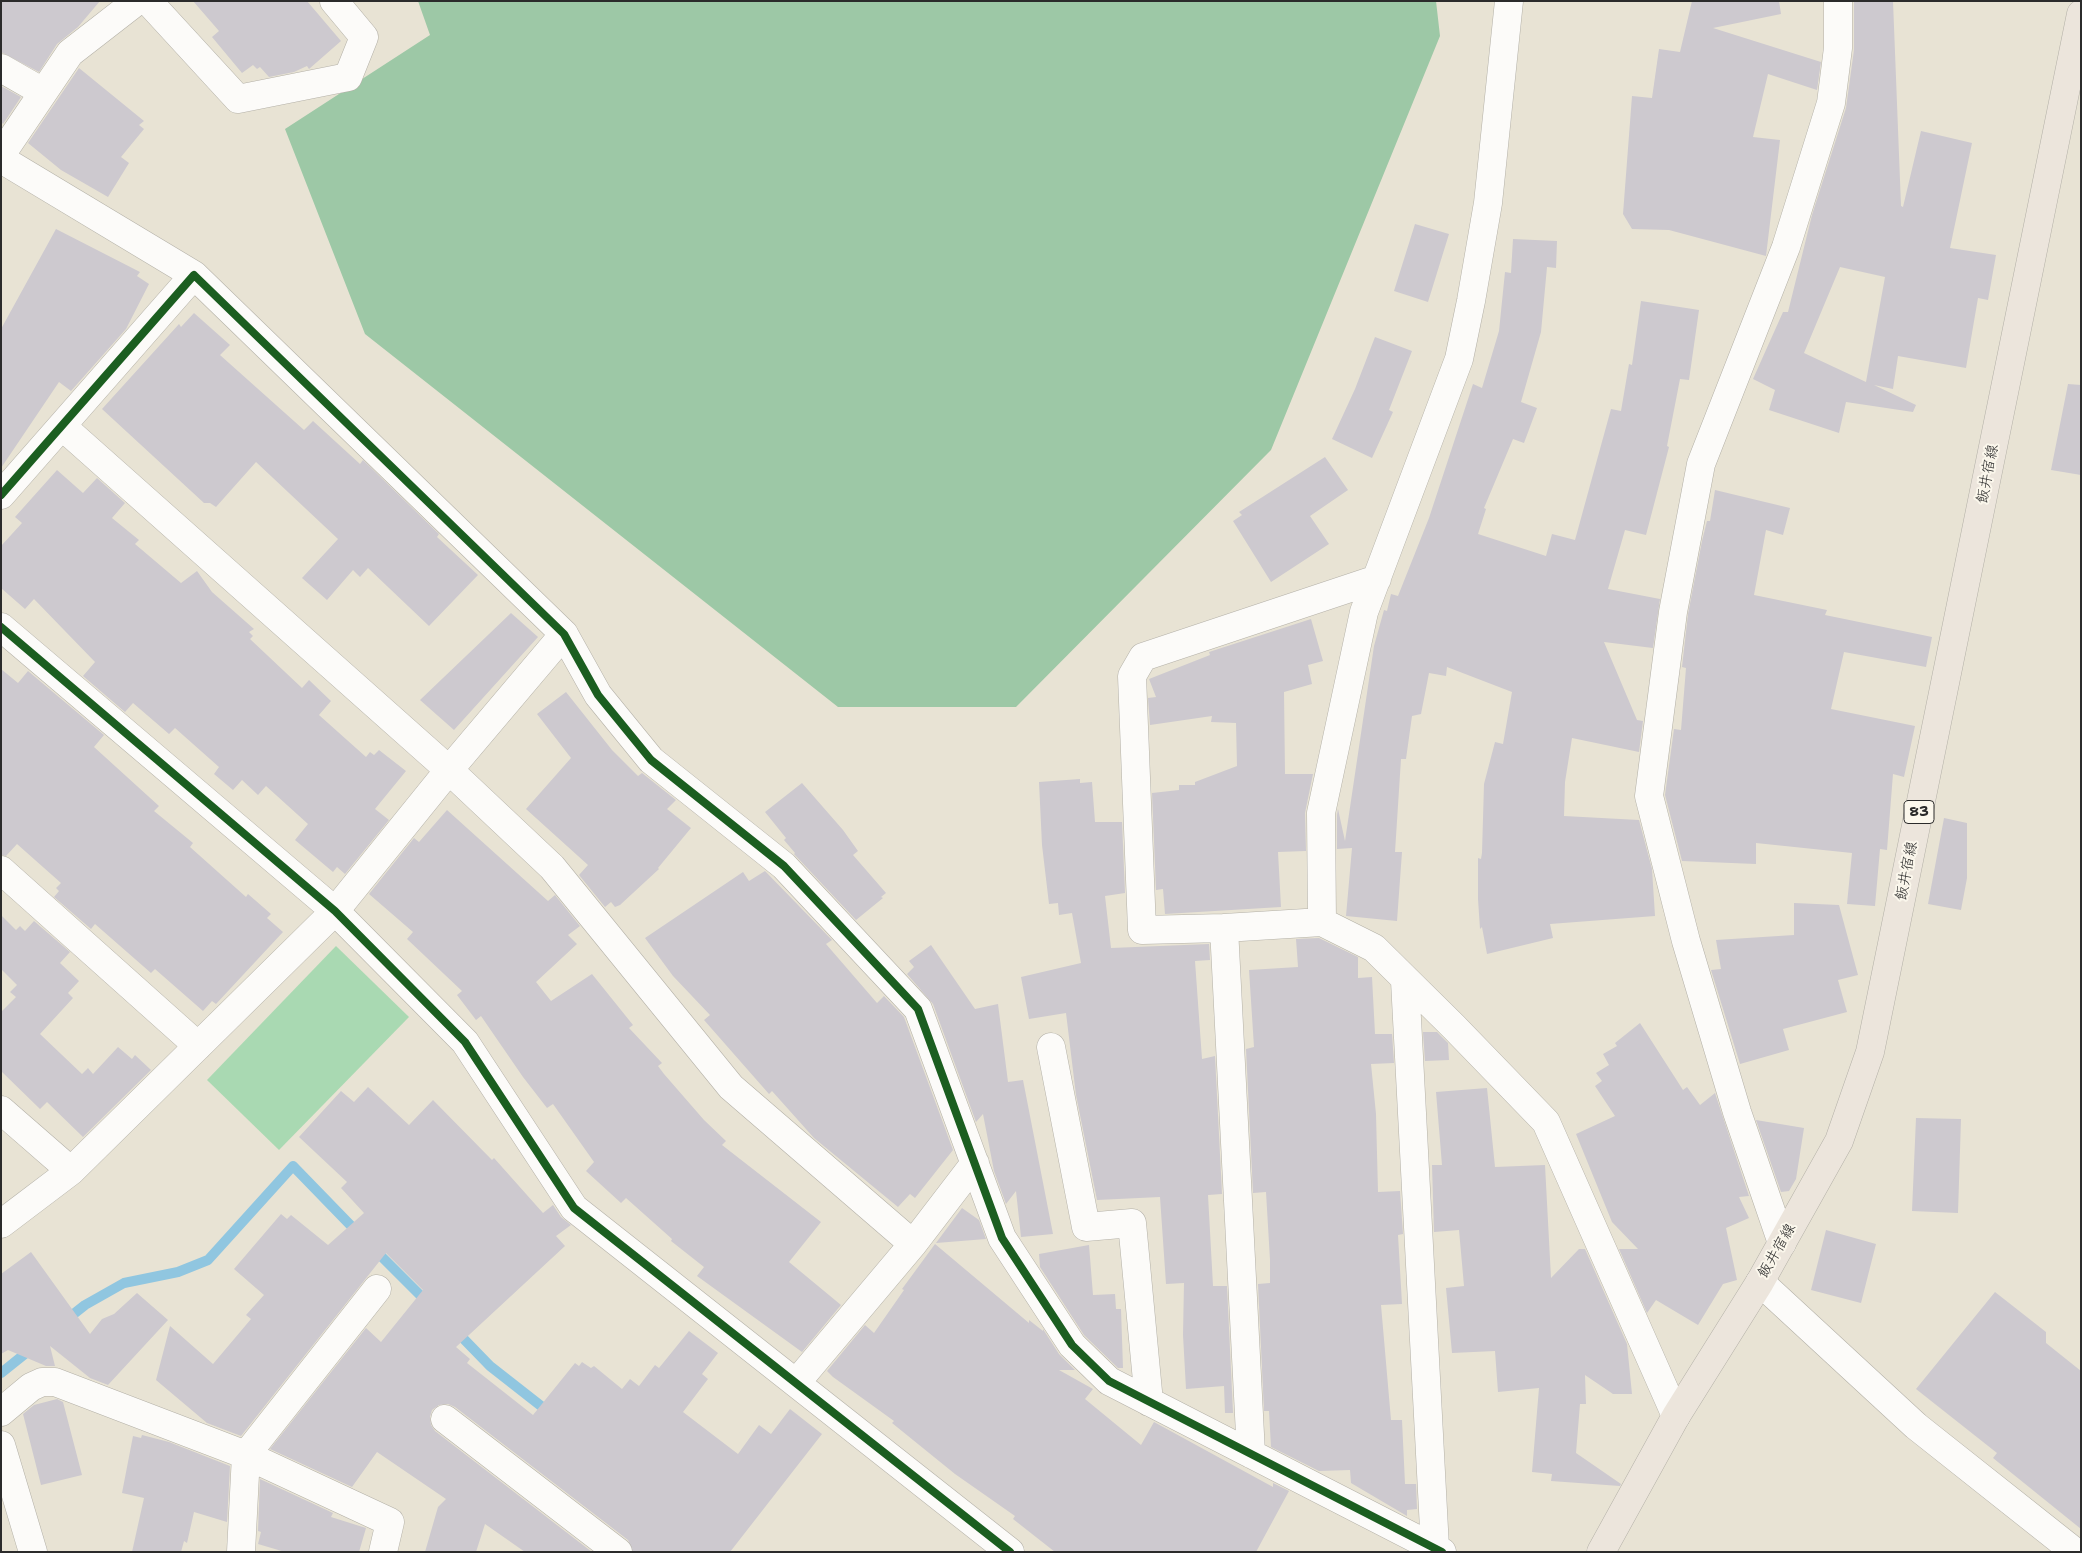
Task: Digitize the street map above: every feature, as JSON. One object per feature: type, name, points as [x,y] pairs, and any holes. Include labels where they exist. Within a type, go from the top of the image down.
[{"type":"main road","name":"飯井宿線","points":[[1600,1552],[1676,1416],[1760,1282],[1839,1142],[1870,1052],[2081,14]]},
{"type":"street","points":[[1,155],[70,53],[137,1]]},
{"type":"street","points":[[148,1],[238,100],[348,77],[364,36],[334,1]]},
{"type":"street","points":[[1322,922],[1321,813],[1364,612],[1459,360],[1488,203],[1509,1]]},
{"type":"street","points":[[1782,1242],[1737,1112],[1686,941],[1649,796],[1673,612],[1701,464],[1786,247],[1831,103],[1838,48],[1838,1]]},
{"type":"street","points":[[1,68],[43,92]]},
{"type":"street","points":[[1,159],[194,275],[564,634],[598,695],[651,760],[784,866],[918,1009],[1002,1238],[1072,1345],[1109,1381],[1439,1550]]},
{"type":"street","points":[[1,495],[63,427],[194,275]]},
{"type":"street","points":[[63,427],[449,770],[552,867],[731,1087],[914,1244]]},
{"type":"street","points":[[1377,579],[1143,656],[1132,676],[1142,930],[1224,928],[1322,922],[1374,948],[1546,1122],[1676,1416]]},
{"type":"street","points":[[1,627],[335,912],[465,1042],[574,1208],[1010,1552]]},
{"type":"street","points":[[1,1224],[71,1171],[335,912],[449,770],[564,634]]},
{"type":"street","points":[[1,870],[198,1046]]},
{"type":"street","points":[[1224,928],[1251,1454]]},
{"type":"street","points":[[1405,981],[1439,1550]]},
{"type":"street","points":[[1051,1046],[1086,1227],[1132,1223],[1149,1402]]},
{"type":"street","points":[[1,1110],[71,1171]]},
{"type":"street","points":[[796,1383],[914,1244],[975,1163]]},
{"type":"street","points":[[1760,1282],[1916,1426],[2075,1552]]},
{"type":"street","points":[[241,1552],[246,1455],[377,1289]]},
{"type":"street","points":[[1,1412],[31,1387],[42,1382],[55,1382],[246,1455],[390,1522],[383,1552]]},
{"type":"street","points":[[445,1419],[618,1552]]},
{"type":"street","points":[[1,1445],[33,1552]]},
{"type":"green space","points":[[418,1],[1436,1],[1440,36],[1271,450],[1016,707],[838,707],[365,334],[285,129],[430,35]]},
{"type":"green space","points":[[336,946],[409,1017],[279,1150],[207,1080]]},
{"type":"building","points":[[1,1],[100,1],[78,27],[57,44],[39,72],[1,52]]},
{"type":"building","points":[[193,1],[307,1],[341,41],[309,69],[307,66],[294,72],[269,77],[260,67],[257,69],[253,65],[242,73],[212,37],[219,31]]},
{"type":"building","points":[[1692,1],[1779,1],[1781,14],[1713,28],[1821,62],[1817,90],[1768,74],[1753,137],[1780,140],[1766,256],[1669,230],[1632,229],[1623,214],[1632,96],[1652,98],[1659,49],[1680,52]]},
{"type":"building","points":[[1854,1],[1893,1],[1901,206],[1903,207],[1921,131],[1972,143],[1950,248],[1996,255],[1988,300],[1978,298],[1966,368],[1898,356],[1893,389],[1874,385],[1916,405],[1913,412],[1846,402],[1839,433],[1769,410],[1775,390],[1753,379],[1783,312],[1788,312],[1812,215],[1846,108],[1854,50]],"holes":[[[1840,267],[1885,277],[1866,382],[1804,353]]]},
{"type":"building","points":[[79,68],[144,121],[139,125],[144,129],[121,157],[129,163],[108,197],[61,170],[28,143]]},
{"type":"building","points":[[1,86],[21,97],[3,124],[1,122]]},
{"type":"building","points":[[1415,224],[1449,234],[1428,302],[1394,291]]},
{"type":"building","points":[[56,229],[140,272],[137,276],[149,284],[126,329],[71,391],[59,382],[1,468],[1,329]]},
{"type":"building","points":[[1513,239],[1557,241],[1556,268],[1547,267],[1541,332],[1521,402],[1537,408],[1524,443],[1513,439],[1484,508],[1486,509],[1478,534],[1546,556],[1552,534],[1575,540],[1611,409],[1621,411],[1629,364],[1632,365],[1641,301],[1699,310],[1689,380],[1680,379],[1667,446],[1669,447],[1646,535],[1625,530],[1608,589],[1660,599],[1653,648],[1604,642],[1637,720],[1643,721],[1639,752],[1572,738],[1565,782],[1564,816],[1639,820],[1652,869],[1655,916],[1550,924],[1553,938],[1487,954],[1482,927],[1480,929],[1478,899],[1478,858],[1481,859],[1482,853],[1484,784],[1495,742],[1503,744],[1512,692],[1447,667],[1446,676],[1429,673],[1421,714],[1412,716],[1406,759],[1401,759],[1395,852],[1402,852],[1397,921],[1346,916],[1352,848],[1337,849],[1337,815],[1338,809],[1345,841],[1374,646],[1384,610],[1387,611],[1391,594],[1398,596],[1429,518],[1473,384],[1482,388],[1499,331],[1505,272],[1511,273]]},
{"type":"building","points":[[194,313],[230,345],[220,355],[304,430],[313,421],[360,464],[363,460],[439,534],[437,537],[478,575],[429,626],[368,568],[360,577],[353,570],[327,600],[302,578],[338,539],[256,462],[216,507],[210,503],[204,503],[102,409],[179,324],[181,327]]},
{"type":"building","points":[[1375,337],[1412,351],[1389,410],[1393,412],[1372,458],[1332,439],[1355,389]]},
{"type":"building","points":[[2068,384],[2081,385],[2081,475],[2051,470]]},
{"type":"building","points":[[1325,457],[1348,490],[1310,516],[1329,544],[1271,582],[1233,521],[1242,515],[1239,512]]},
{"type":"building","points":[[57,470],[83,493],[97,478],[125,503],[112,518],[139,540],[135,544],[181,583],[197,571],[212,592],[254,629],[249,632],[253,636],[250,639],[302,688],[309,680],[331,701],[319,715],[366,757],[370,752],[374,755],[379,750],[406,771],[375,809],[389,820],[345,874],[337,867],[333,872],[295,840],[308,824],[266,786],[258,795],[242,780],[233,790],[214,774],[219,767],[175,728],[169,734],[133,703],[125,712],[83,676],[95,662],[34,599],[25,609],[1,588],[1,546],[22,523],[15,517]]},
{"type":"building","points":[[1715,490],[1790,508],[1783,535],[1766,530],[1754,595],[1827,610],[1825,615],[1932,637],[1926,667],[1844,652],[1831,709],[1915,726],[1904,777],[1893,774],[1887,850],[1880,849],[1875,906],[1847,904],[1852,853],[1756,843],[1756,864],[1682,861],[1665,795],[1674,729],[1681,730],[1686,668],[1682,667],[1688,614],[1702,541],[1707,521],[1710,521]]},
{"type":"building","points":[[511,613],[538,637],[454,730],[420,700]]},
{"type":"building","points":[[1311,619],[1323,661],[1308,665],[1312,684],[1284,692],[1285,774],[1313,774],[1305,813],[1306,851],[1278,852],[1281,907],[1165,914],[1163,889],[1156,890],[1152,793],[1179,790],[1179,785],[1195,785],[1195,782],[1237,766],[1236,723],[1211,722],[1212,716],[1150,725],[1148,698],[1156,697],[1149,679],[1210,655],[1209,652]]},
{"type":"building","points":[[1,669],[18,683],[28,671],[104,735],[94,747],[159,806],[154,811],[193,843],[190,847],[246,897],[248,894],[271,914],[267,918],[283,932],[216,1004],[212,1001],[203,1011],[155,969],[151,973],[95,924],[91,929],[54,897],[59,891],[56,888],[61,883],[17,844],[6,856],[1,855]]},
{"type":"building","points":[[566,692],[612,750],[638,776],[642,773],[676,800],[667,809],[691,828],[659,869],[620,905],[615,907],[611,902],[605,907],[579,875],[588,865],[526,809],[571,758],[537,714]]},
{"type":"building","points":[[1080,779],[1080,783],[1092,782],[1095,822],[1122,822],[1125,893],[1105,896],[1111,948],[1209,944],[1210,960],[1195,961],[1202,1059],[1215,1056],[1222,1194],[1208,1195],[1213,1286],[1227,1286],[1233,1413],[1225,1413],[1224,1386],[1186,1389],[1183,1335],[1184,1283],[1166,1284],[1160,1197],[1097,1200],[1076,1095],[1066,1013],[1029,1019],[1021,977],[1081,963],[1072,913],[1059,915],[1058,903],[1049,904],[1042,845],[1039,782]]},
{"type":"building","points":[[802,783],[843,830],[858,851],[853,855],[886,893],[881,897],[883,898],[856,920],[794,854],[784,840],[786,838],[765,812]]},
{"type":"building","points":[[447,810],[548,901],[555,895],[580,926],[568,935],[577,944],[536,982],[551,1001],[592,974],[633,1025],[629,1028],[662,1063],[658,1066],[664,1074],[704,1120],[726,1141],[722,1145],[821,1222],[789,1262],[841,1305],[802,1352],[697,1276],[704,1267],[671,1241],[672,1239],[626,1198],[621,1203],[586,1171],[594,1162],[553,1104],[547,1108],[481,1016],[476,1020],[457,995],[462,991],[407,939],[413,932],[369,894],[414,838],[419,842]]},
{"type":"building","points":[[1944,818],[1967,823],[1967,878],[1961,910],[1928,904]]},
{"type":"building","points":[[765,871],[832,940],[826,944],[877,1003],[884,996],[904,1017],[953,1150],[915,1198],[910,1194],[898,1207],[814,1138],[772,1091],[769,1094],[704,1020],[710,1015],[673,976],[645,938],[743,872],[749,881]]},
{"type":"building","points":[[1794,903],[1839,905],[1858,975],[1838,980],[1847,1012],[1783,1029],[1789,1050],[1740,1064],[1711,970],[1721,969],[1716,940],[1794,935]]},
{"type":"building","points":[[1,915],[16,930],[20,926],[25,931],[34,921],[70,952],[60,963],[79,981],[68,993],[73,998],[40,1034],[82,1074],[88,1068],[93,1074],[118,1047],[132,1059],[135,1055],[151,1070],[83,1137],[47,1102],[40,1109],[1,1071],[1,1012],[16,997],[10,992],[17,985],[1,969]]},
{"type":"building","points":[[1319,938],[1358,957],[1358,978],[1372,977],[1375,1034],[1392,1034],[1394,1063],[1371,1064],[1376,1114],[1378,1192],[1400,1191],[1403,1234],[1398,1235],[1402,1304],[1381,1305],[1391,1420],[1402,1420],[1405,1484],[1416,1484],[1417,1509],[1407,1510],[1407,1516],[1351,1483],[1350,1470],[1319,1471],[1271,1447],[1269,1411],[1264,1411],[1258,1284],[1270,1283],[1270,1260],[1266,1192],[1253,1193],[1246,1049],[1254,1047],[1249,970],[1298,967],[1296,939]]},
{"type":"building","points":[[931,945],[975,1009],[998,1004],[1008,1082],[1023,1080],[1053,1234],[1021,1237],[1016,1191],[1006,1204],[994,1171],[983,1114],[976,1122],[933,1004],[907,974],[914,967],[909,961]]},
{"type":"building","points":[[1640,1023],[1683,1090],[1687,1087],[1700,1105],[1715,1093],[1749,1196],[1739,1197],[1749,1218],[1726,1228],[1737,1280],[1723,1284],[1698,1325],[1656,1300],[1647,1313],[1619,1249],[1638,1249],[1612,1222],[1576,1134],[1615,1116],[1595,1086],[1602,1081],[1596,1073],[1609,1065],[1603,1054],[1617,1046],[1615,1043]]},
{"type":"building","points":[[1423,1032],[1437,1032],[1448,1043],[1449,1060],[1425,1061]]},
{"type":"building","points":[[368,1087],[409,1125],[433,1100],[492,1160],[494,1158],[543,1213],[553,1205],[561,1217],[571,1225],[556,1236],[565,1246],[456,1347],[470,1359],[467,1363],[533,1415],[575,1363],[579,1366],[582,1362],[591,1368],[594,1366],[622,1389],[630,1379],[639,1386],[655,1365],[659,1368],[689,1331],[718,1353],[702,1374],[708,1379],[683,1412],[738,1454],[759,1425],[771,1434],[790,1409],[822,1434],[730,1552],[633,1552],[628,1540],[455,1407],[448,1404],[439,1405],[432,1410],[430,1417],[431,1425],[435,1431],[592,1552],[525,1552],[485,1524],[476,1552],[425,1552],[438,1507],[446,1499],[377,1452],[352,1487],[270,1449],[366,1328],[381,1342],[423,1290],[386,1253],[241,1436],[207,1423],[156,1380],[170,1326],[213,1364],[251,1319],[246,1315],[264,1295],[234,1269],[281,1214],[287,1219],[291,1215],[328,1245],[364,1213],[341,1188],[347,1182],[299,1137],[341,1091],[354,1102]]},
{"type":"building","points":[[1487,1088],[1495,1167],[1545,1165],[1551,1278],[1579,1249],[1585,1249],[1627,1344],[1632,1394],[1613,1394],[1585,1375],[1586,1404],[1580,1404],[1576,1453],[1621,1484],[1620,1486],[1551,1481],[1552,1474],[1532,1472],[1539,1388],[1498,1392],[1495,1351],[1452,1353],[1446,1288],[1464,1286],[1459,1230],[1434,1232],[1432,1165],[1442,1165],[1436,1092]]},
{"type":"building","points":[[1916,1118],[1961,1119],[1958,1213],[1912,1211]]},
{"type":"building","points":[[1756,1120],[1804,1128],[1796,1179],[1789,1191],[1781,1192]]},
{"type":"building","points":[[962,1208],[979,1220],[986,1239],[936,1243]]},
{"type":"building","points":[[1826,1230],[1876,1244],[1861,1303],[1811,1290]]},
{"type":"building","points":[[935,1244],[1029,1323],[1029,1320],[1043,1331],[1043,1329],[1059,1354],[1075,1370],[1059,1370],[1093,1389],[1085,1399],[1141,1445],[1154,1422],[1273,1487],[1273,1483],[1289,1491],[1256,1552],[1055,1552],[1013,1519],[1015,1516],[955,1474],[892,1423],[894,1421],[833,1377],[827,1371],[865,1325],[874,1333],[904,1290],[902,1289]]},
{"type":"building","points":[[1089,1245],[1093,1295],[1115,1294],[1116,1309],[1121,1309],[1123,1368],[1118,1368],[1084,1335],[1040,1267],[1039,1254]]},
{"type":"building","points":[[31,1252],[90,1334],[102,1319],[114,1314],[137,1293],[168,1320],[108,1385],[90,1378],[50,1346],[55,1366],[46,1366],[8,1350],[1,1354],[1,1274]]},
{"type":"building","points":[[1995,1292],[2046,1332],[2046,1343],[2081,1371],[2081,1529],[1993,1458],[1997,1453],[1916,1389]]},
{"type":"building","points":[[57,1399],[63,1402],[82,1475],[41,1485],[23,1414],[34,1405]]},
{"type":"building","points":[[142,1435],[169,1442],[230,1466],[227,1522],[194,1512],[187,1543],[184,1541],[181,1552],[132,1552],[144,1498],[122,1493],[133,1436],[141,1438]]},
{"type":"building","points":[[260,1479],[333,1513],[331,1517],[366,1528],[359,1552],[285,1552],[258,1544],[261,1532],[258,1531]]},
{"type":"waterway","points":[[66,1320],[85,1305],[124,1283],[178,1272],[208,1260],[293,1166],[359,1234]]},
{"type":"waterway","points":[[373,1248],[428,1303]]},
{"type":"waterway","points":[[456,1331],[490,1366],[550,1413]]},
{"type":"waterway","points":[[1,1373],[31,1349]]},
{"type":"cycle path","points":[[1,495],[194,275],[564,634],[598,695],[651,760],[784,866],[918,1009],[1002,1238],[1072,1345],[1109,1381],[1442,1552]]},
{"type":"cycle path","points":[[1,627],[335,911],[465,1042],[574,1208],[1010,1552]]}]
